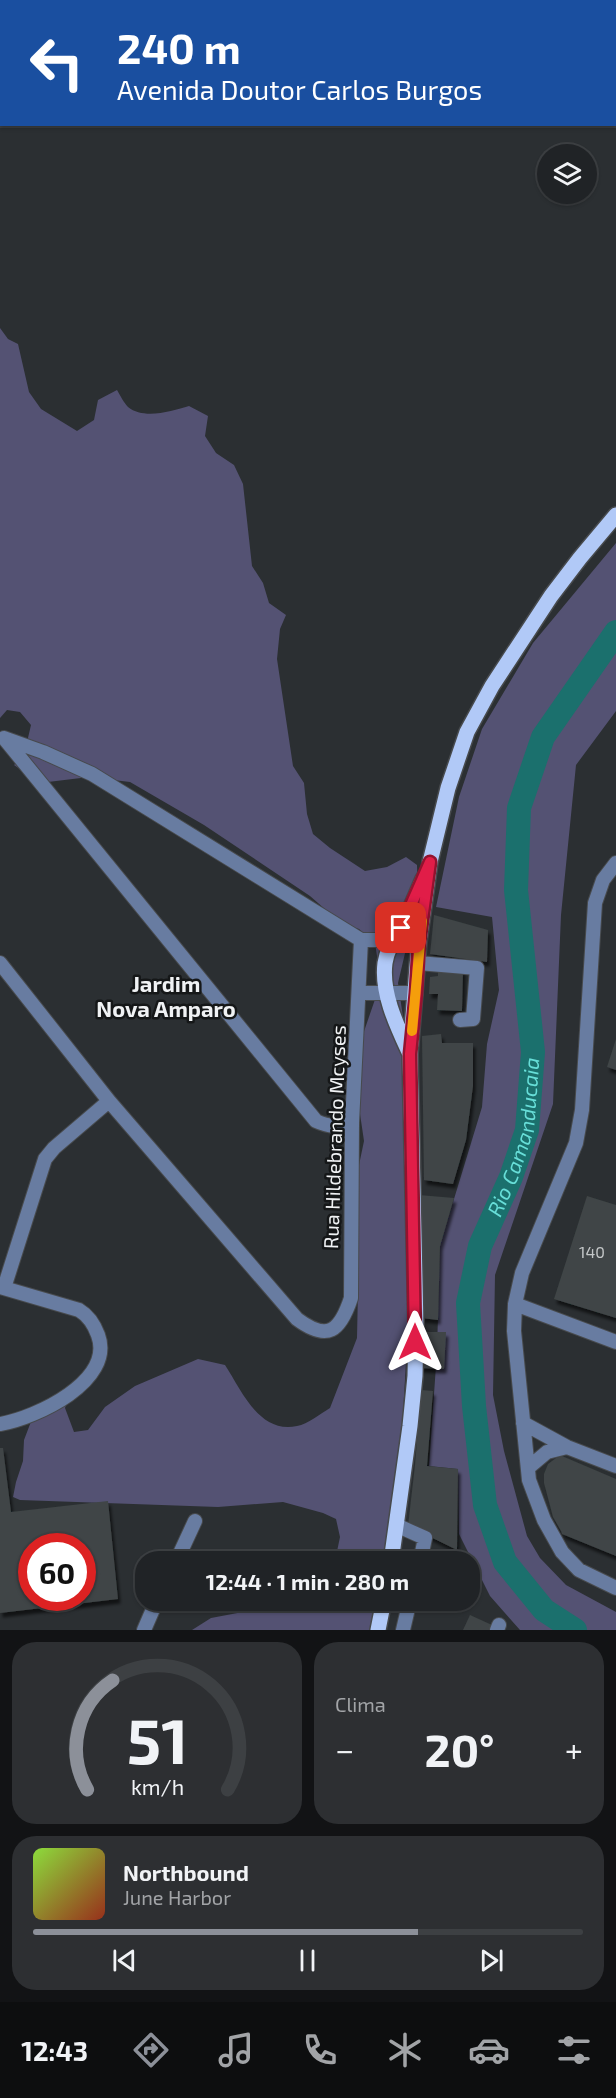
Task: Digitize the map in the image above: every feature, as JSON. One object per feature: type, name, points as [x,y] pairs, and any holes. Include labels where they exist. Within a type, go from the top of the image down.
[{"type":"main road","points":[[392,1551],[415,1376],[410,1054],[419,942],[430,862],[448,788],[467,732],[492,686],[551,596],[616,515]]},
{"type":"main road","points":[[410,1054],[395,1022],[385,977],[385,962],[392,940],[409,911],[430,862]]},
{"type":"main road","points":[[378,1630],[382,1611]]},
{"type":"street","points":[[352,1123],[327,1126],[316,1120],[4,738],[43,752],[92,774],[362,940],[419,942]]},
{"type":"street","points":[[616,863],[603,880],[595,903],[582,1110],[576,1143],[522,1273],[515,1304],[514,1331],[529,1480],[544,1520],[562,1552],[579,1570],[616,1588]]},
{"type":"street","name":"Rua Hildebrando Mcyses","points":[[110,1101],[297,1319],[313,1330],[332,1329],[343,1320],[351,1298],[352,1123],[362,940]]},
{"type":"street","points":[[0,963],[110,1101],[54,1148],[45,1159],[2,1287],[79,1310],[88,1316],[100,1340],[100,1358],[93,1372],[80,1387],[65,1397],[32,1414],[0,1424]]},
{"type":"street","points":[[418,963],[477,968],[473,1019],[460,1020]]},
{"type":"street","points":[[360,993],[416,993]]},
{"type":"street","points":[[515,1304],[616,1342]]},
{"type":"street","points":[[523,1423],[567,1447],[616,1466]]},
{"type":"street","points":[[528,1467],[547,1452],[567,1447]]},
{"type":"street","points":[[181,1551],[195,1521]]},
{"type":"street","points":[[396,1525],[425,1538],[422,1551]]},
{"type":"street","points":[[144,1630],[152,1611]]},
{"type":"street","points":[[403,1630],[407,1611]]},
{"type":"shaded area","points":[[0,328],[8,339],[18,344],[29,392],[41,409],[77,431],[94,420],[98,400],[117,390],[128,407],[142,413],[158,413],[189,406],[208,416],[205,436],[216,453],[234,465],[243,484],[252,566],[263,583],[269,603],[286,615],[280,629],[277,659],[293,766],[304,783],[307,814],[313,834],[365,871],[387,867],[406,857],[417,865],[418,898],[398,983],[408,1051],[403,1122],[415,1254],[401,1448],[387,1551],[337,1551],[340,1537],[336,1519],[283,1502],[218,1507],[20,1500],[13,1497],[23,1461],[24,1440],[32,1419],[67,1402],[65,1408],[74,1432],[88,1430],[105,1407],[135,1386],[198,1359],[225,1365],[245,1398],[262,1417],[272,1424],[284,1427],[301,1425],[330,1408],[357,1338],[359,1243],[354,1189],[364,1141],[359,1107],[360,1043],[381,982],[375,943],[359,929],[332,921],[326,910],[310,896],[204,825],[130,782],[89,777],[48,782],[27,774],[14,765],[24,755],[31,725],[20,712],[7,710],[0,718]]},
{"type":"shaded area","points":[[616,543],[616,711],[576,765],[561,915],[553,1104],[495,1275],[493,1395],[504,1451],[527,1536],[540,1558],[566,1585],[616,1612],[616,1630],[520,1630],[490,1596],[480,1576],[480,1551],[468,1551],[459,1534],[458,1469],[429,1466],[437,1351],[440,1245],[482,1107],[487,1044],[499,990],[492,917],[436,907],[459,797],[482,729],[533,643]]},
{"type":"shaded area","points":[[248,1611],[375,1611],[372,1630],[192,1630],[211,1618]]},
{"type":"building","points":[[434,915],[488,930],[487,962],[430,954]]},
{"type":"building","points":[[438,969],[463,970],[462,1011],[437,1010],[438,994],[429,994],[430,977],[438,976]]},
{"type":"building","points":[[441,1034],[442,1043],[473,1043],[473,1086],[466,1140],[453,1184],[424,1180],[422,1036]]},
{"type":"building","points":[[616,1039],[616,1070],[607,1067]]},
{"type":"building","points":[[419,1195],[454,1198],[440,1246],[438,1320],[421,1318]]},
{"type":"building","points":[[587,1196],[616,1205],[616,1318],[554,1299]]},
{"type":"building","points":[[420,1332],[446,1332],[444,1369],[419,1368]]},
{"type":"building","points":[[421,1390],[433,1391],[427,1466],[458,1469],[457,1550],[408,1526]]},
{"type":"building","points":[[0,1448],[3,1448],[11,1512],[108,1501],[118,1599],[96,1602],[96,1533],[18,1533],[18,1611],[0,1613]]},
{"type":"building","points":[[562,1456],[616,1479],[616,1556],[562,1534],[553,1517],[544,1483],[544,1474],[548,1464]]},
{"type":"building","points":[[470,1615],[492,1625],[490,1630],[463,1630]]},
{"type":"waterway","name":"Rio Camanducaia","points":[[575,1630],[544,1610],[505,1562],[485,1505],[474,1406],[468,1303],[480,1246],[511,1177],[527,1130],[533,1052],[516,890],[519,808],[543,737],[616,632]]},
{"type":"slow traffic","points":[[412,1031],[422,921]]},
{"type":"district","name":"Jardim Nova Amparo","points":[[166,996]]},
{"type":"route","points":[[401,928],[430,862],[419,942],[410,1054],[415,1342]]}]
